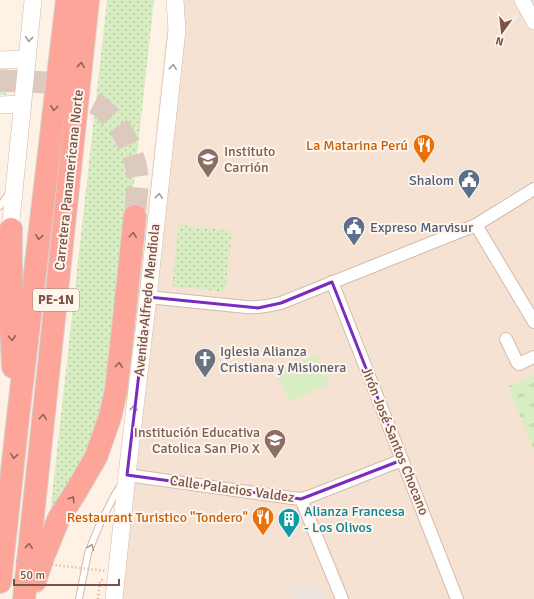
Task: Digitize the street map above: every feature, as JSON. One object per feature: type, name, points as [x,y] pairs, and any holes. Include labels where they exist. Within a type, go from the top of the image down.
[{"type":"highway","name":"Carretera Panamericana Norte","points":[[0,582],[67,0]]},
{"type":"highway","name":"Carretera Panamericana Norte","points":[[24,599],[88,0]]},
{"type":"highway","points":[[30,599],[42,557],[60,518],[96,457],[110,418],[116,391],[135,216]]},
{"type":"highway","points":[[7,235],[14,377],[18,417]]},
{"type":"main road","name":"Avenida Alfredo Mendiola","points":[[114,599],[176,30],[175,0]]},
{"type":"main road","points":[[0,322],[7,235],[15,186],[23,104],[31,4]]},
{"type":"main road","points":[[0,60],[27,59]]},
{"type":"main road","points":[[0,105],[23,104]]},
{"type":"street","points":[[522,0],[534,22]]},
{"type":"street","points":[[148,297],[258,308],[281,303],[476,225],[534,189]]},
{"type":"street","points":[[476,225],[534,322]]},
{"type":"street","name":"Jirón José Santos Chocano","points":[[332,282],[457,599]]},
{"type":"street","points":[[506,339],[519,364],[534,357]]},
{"type":"street","name":"Calle Palacios Valdez","points":[[127,475],[301,499],[402,460]]},
{"type":"street","points":[[301,499],[342,599]]},
{"type":"lane","points":[[0,206],[15,186]]},
{"type":"lane","points":[[79,599],[88,553],[114,496],[127,475]]},
{"type":"path","points":[[0,559],[107,571]]},
{"type":"path","points":[[98,599],[100,581],[103,579],[105,580]]},
{"type":"highlighted area","points":[[332,282],[402,460],[301,499],[127,475],[148,297],[258,308],[281,303]]},
{"type":"shaded area","points":[[167,0],[534,0],[534,599],[106,599],[169,10]]},
{"type":"shaded area","points":[[294,584],[323,588],[326,599],[294,599]]},
{"type":"green space","points":[[107,0],[154,0],[112,381],[94,442],[49,523]]},
{"type":"green space","points":[[0,68],[7,68],[6,95],[0,95]]},
{"type":"green space","points":[[179,225],[232,231],[225,292],[172,286]]},
{"type":"green space","points":[[316,355],[329,384],[290,402],[276,373]]},
{"type":"green space","points":[[534,375],[534,450],[508,387]]},
{"type":"tunnel","points":[[0,81],[52,83],[101,107],[123,133],[131,150],[136,166],[138,181],[135,216]]},
{"type":"place","name":"La Matarina Perú","points":[[424,164]]},
{"type":"place","name":"Instituto Carrión","points":[[208,178]]},
{"type":"place","name":"Shalom","points":[[469,200]]},
{"type":"place","name":"Expreso Marvisur","points":[[354,246]]},
{"type":"place","name":"Iglesia Alianza Cristiana y Misionera","points":[[205,378]]},
{"type":"place","name":"Institución Educativa Catolica San Pio X","points":[[275,460]]},
{"type":"place","name":"Restaurant Turistico \"Tondero\"","points":[[263,536]]},
{"type":"place","name":"Alianza Francesa - Los Olivos","points":[[289,538]]}]
